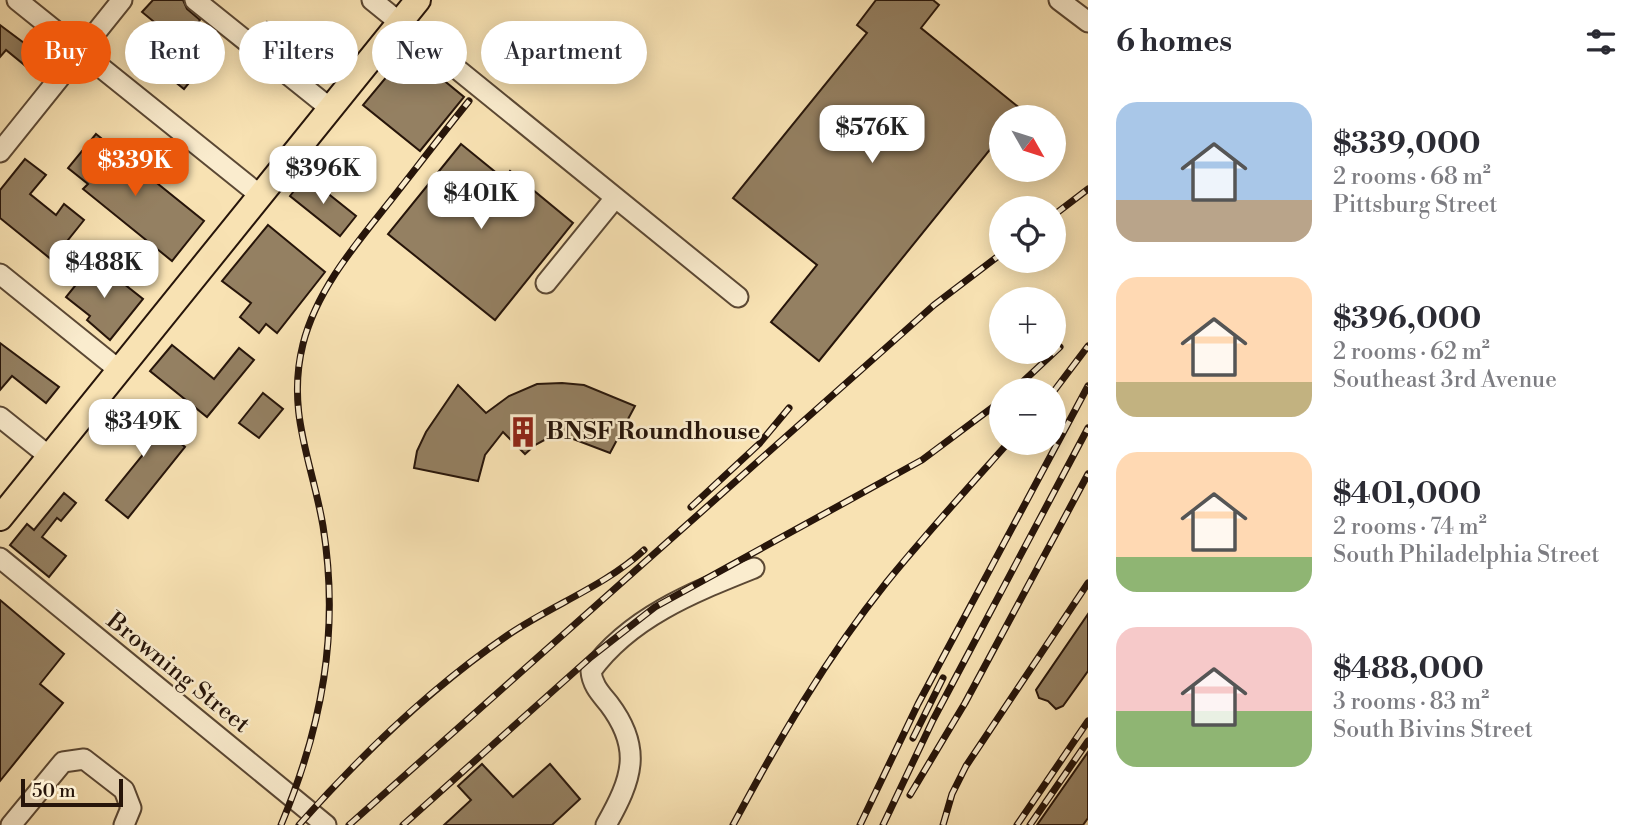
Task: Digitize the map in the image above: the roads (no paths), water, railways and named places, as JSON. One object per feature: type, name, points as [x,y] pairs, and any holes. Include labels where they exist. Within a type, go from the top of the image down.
[{"type":"main road","points":[[402,21],[418,0]]},
{"type":"main road","points":[[0,518],[372,58]]},
{"type":"street","points":[[17,0],[43,21]]},
{"type":"street","points":[[105,21],[122,0]]},
{"type":"street","points":[[195,0],[331,110]]},
{"type":"street","points":[[372,0],[398,21]]},
{"type":"street","points":[[1059,0],[1088,22]]},
{"type":"street","points":[[111,76],[261,196]]},
{"type":"street","points":[[467,78],[738,297]]},
{"type":"street","points":[[4,139],[52,84]]},
{"type":"street","points":[[546,283],[615,198]]},
{"type":"street","points":[[0,274],[119,370]]},
{"type":"street","points":[[0,417],[50,457]]},
{"type":"street","name":"Browning Street","points":[[0,558],[326,825]]},
{"type":"street","points":[[606,825],[624,794],[632,749],[619,717],[592,681],[591,671],[625,637],[660,609],[754,568]]},
{"type":"street","points":[[11,825],[63,762],[85,759],[124,790],[131,808],[124,825]]},
{"type":"railway","points":[[281,825],[317,715],[328,641],[328,565],[323,526],[302,436],[297,392],[303,344],[318,304],[339,268],[469,101]]},
{"type":"railway","points":[[1066,206],[1088,189]]},
{"type":"railway","points":[[349,825],[934,305],[989,263]]},
{"type":"railway","points":[[1064,378],[1088,346]]},
{"type":"railway","points":[[1027,378],[1042,364]]},
{"type":"railway","points":[[860,825],[918,704],[1088,386]]},
{"type":"railway","points":[[691,507],[759,444],[789,408]]},
{"type":"railway","points":[[403,825],[591,657],[655,607],[922,460],[989,410]]},
{"type":"railway","points":[[883,825],[933,720],[1088,428]]},
{"type":"railway","points":[[733,825],[804,701],[864,611],[997,455]]},
{"type":"railway","points":[[910,795],[965,703],[1088,474]]},
{"type":"railway","points":[[299,825],[372,748],[451,677],[508,635],[595,585],[644,550]]},
{"type":"railway","points":[[943,825],[952,794],[966,766],[1088,583]]},
{"type":"railway","points":[[913,738],[943,678]]},
{"type":"railway","points":[[1017,825],[1088,721]]},
{"type":"railway","points":[[1030,825],[1088,741]]},
{"type":"place","name":"BNSF Roundhouse","points":[[523,432]]}]
